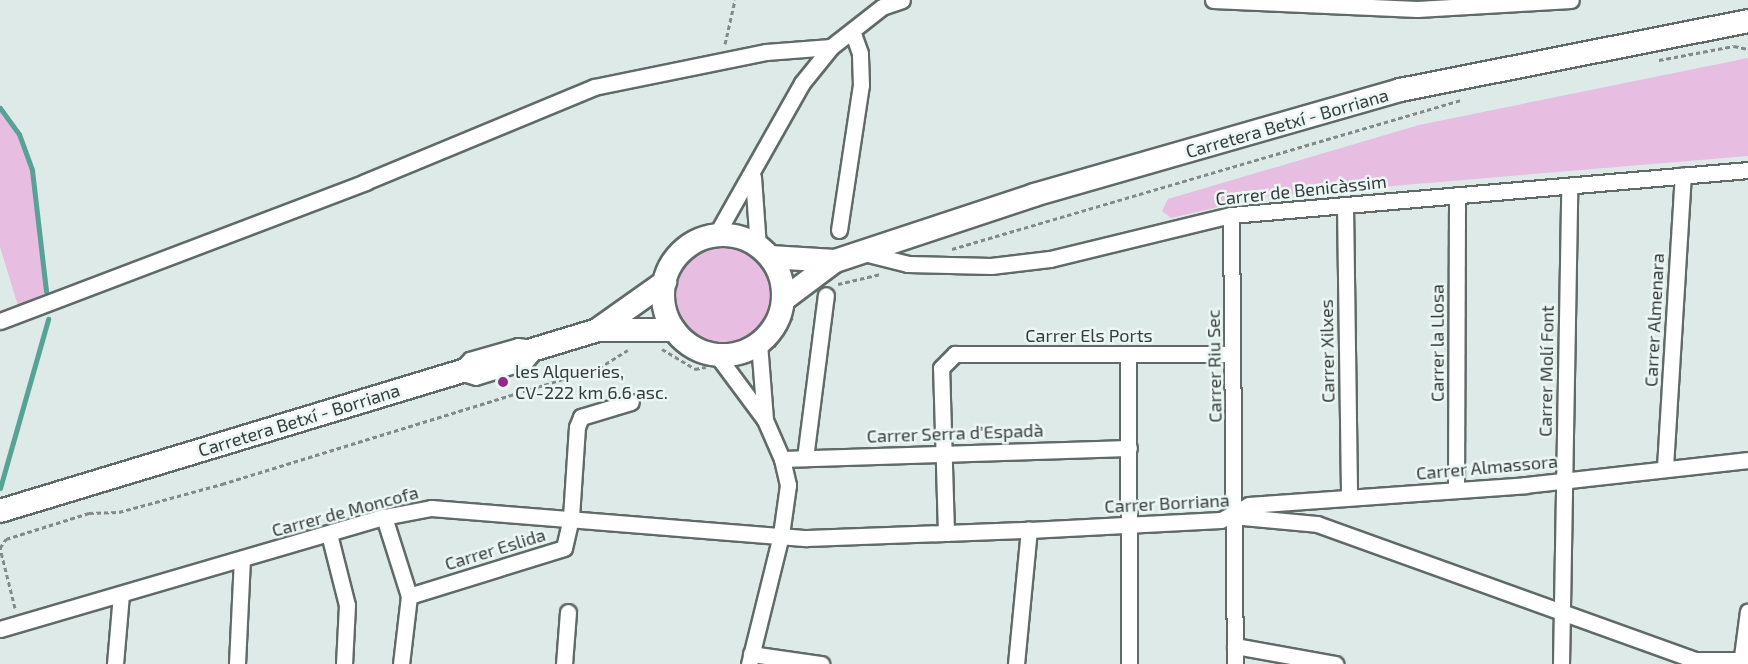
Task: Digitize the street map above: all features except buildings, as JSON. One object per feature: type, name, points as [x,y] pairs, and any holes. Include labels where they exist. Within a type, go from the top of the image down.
[{"type":"main road","name":"Carretera Betxí - Borriana","points":[[764,252],[836,261],[1034,195],[1400,90],[1748,21]]},
{"type":"main road","points":[[716,235],[745,239],[764,252],[778,270],[789,307],[775,324],[764,350],[746,350],[716,363],[675,330],[667,315],[665,282],[683,250],[716,235]]},
{"type":"main road","name":"Carretera Betxí - Borriana","points":[[789,307],[836,261]]},
{"type":"main road","name":"Carretera Betxí - Borriana","points":[[598,330],[665,282]]},
{"type":"main road","name":"Carretera Betxí - Borriana","points":[[0,511],[598,330],[675,330]]},
{"type":"street","points":[[716,235],[753,177],[797,93],[831,47],[882,6],[902,0]]},
{"type":"street","points":[[1213,0],[1418,4],[1571,0]]},
{"type":"street","points":[[840,230],[861,85],[860,53],[852,31]]},
{"type":"street","points":[[0,321],[354,186],[594,87],[721,60],[831,47]]},
{"type":"street","name":"Carrer de Benicàssim","points":[[864,253],[908,264],[991,266],[1050,259],[1231,215],[1748,170]]},
{"type":"street","name":"Carrer Almenara","points":[[1665,467],[1683,176]]},
{"type":"street","points":[[753,177],[764,252]]},
{"type":"street","name":"Carrer Molí Font","points":[[1561,664],[1569,186]]},
{"type":"street","name":"Carrer la Llosa","points":[[1456,490],[1457,195]]},
{"type":"street","name":"Carrer Xilxes","points":[[1345,205],[1349,497]]},
{"type":"street","name":"Carrer Riu Sec","points":[[1231,215],[1236,502],[1232,516],[1235,664]]},
{"type":"street","points":[[805,458],[831,290]]},
{"type":"street","points":[[764,350],[765,420]]},
{"type":"street","name":"Carrer Els Ports","points":[[945,452],[941,368],[955,354],[1232,354]]},
{"type":"street","points":[[1128,355],[1129,664]]},
{"type":"street","points":[[716,363],[765,420],[782,459],[788,485],[781,535],[750,659],[821,664]]},
{"type":"street","points":[[571,517],[576,427],[582,417],[632,402]]},
{"type":"street","name":"Carrer Serra d'Espadà","points":[[782,459],[945,452],[1129,448]]},
{"type":"street","points":[[945,452],[946,533]]},
{"type":"street","name":"Carrer Almassora","points":[[1232,516],[1249,505],[1317,498],[1564,481],[1665,467],[1748,460]]},
{"type":"street","points":[[1317,498],[1317,524]]},
{"type":"street","name":"Carrer de Moncofa","points":[[0,629],[384,517],[431,508],[781,535]]},
{"type":"street","name":"Carrer Borriana","points":[[781,535],[807,538],[1029,530],[1221,520],[1232,516],[1317,524],[1695,660],[1744,661]]},
{"type":"street","points":[[384,517],[409,596],[401,664]]},
{"type":"street","name":"Carrer Eslida","points":[[409,596],[564,548],[571,517]]},
{"type":"street","points":[[1016,664],[1029,530]]},
{"type":"street","points":[[329,534],[347,605],[344,664]]},
{"type":"street","points":[[237,664],[242,559]]},
{"type":"street","points":[[115,664],[121,594]]},
{"type":"street","points":[[564,664],[568,612]]},
{"type":"street","points":[[1744,661],[1748,612]]},
{"type":"street","points":[[1235,646],[1335,664]]},
{"type":"path","points":[[721,60],[735,0]]},
{"type":"path","points":[[1647,62],[1734,46],[1748,49]]},
{"type":"path","points":[[947,265],[949,250],[1464,99]]},
{"type":"path","points":[[831,290],[891,273]]},
{"type":"path","points":[[764,350],[789,307]]},
{"type":"path","points":[[654,345],[676,361],[716,363]]},
{"type":"path","points":[[17,613],[0,548],[6,539],[88,513],[119,512],[222,484],[599,368],[633,347]]},
{"type":"shaded area","points":[[1748,58],[1748,156],[1261,197],[1171,218],[1162,211],[1168,199],[1419,125]]},
{"type":"shaded area","points":[[0,105],[20,131],[33,168],[50,298],[19,309],[0,247]]},
{"type":"shaded area","points":[[722,244],[750,252],[764,266],[772,294],[764,322],[750,336],[722,344],[694,336],[680,322],[672,294],[680,266],[694,252]]},
{"type":"waterway","points":[[0,108],[19,134],[32,170],[46,291]]},
{"type":"waterway","points":[[0,488],[48,319]]},
{"type":"place","name":"les Alqueries, CV-222 km 6.6 asc.","points":[[503,382]]}]
